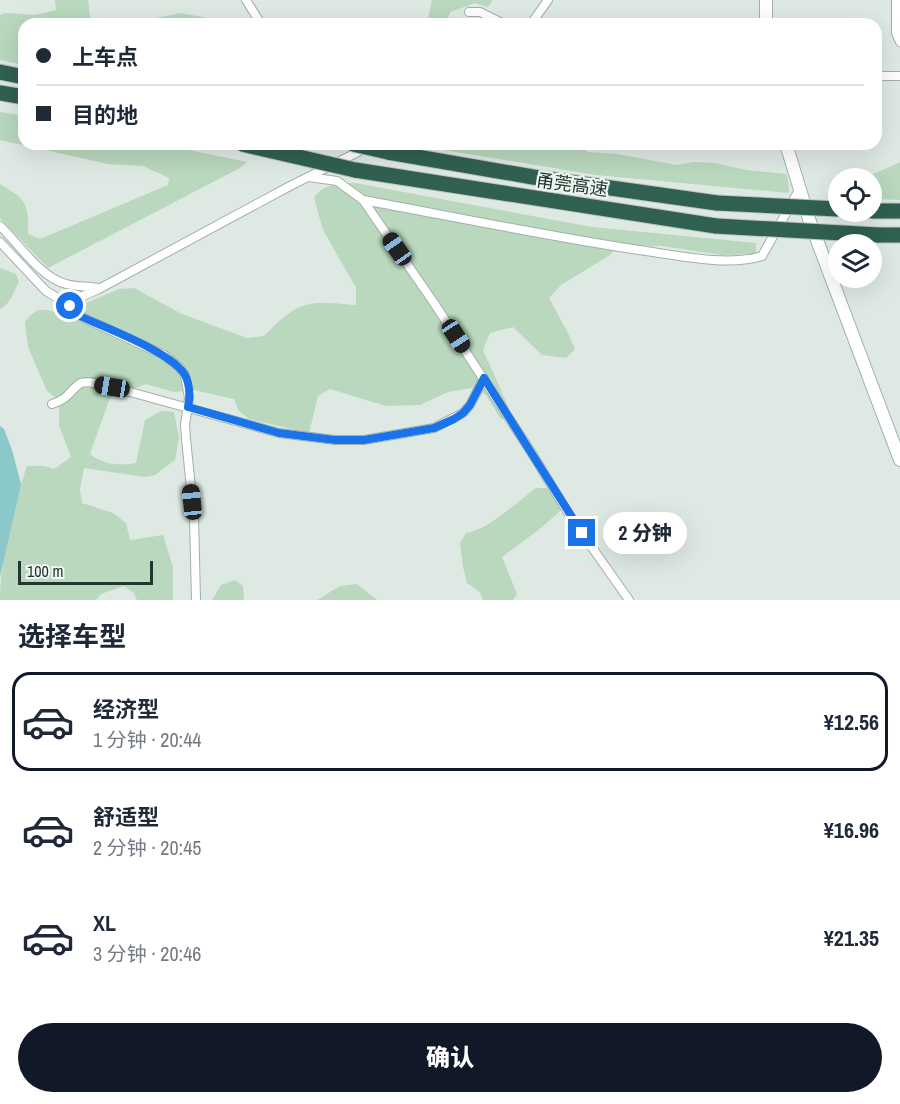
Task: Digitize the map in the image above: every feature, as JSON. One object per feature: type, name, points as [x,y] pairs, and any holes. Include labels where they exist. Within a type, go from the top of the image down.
[{"type":"highway","points":[[0,72],[18,75]]},
{"type":"highway","points":[[0,93],[18,96]]},
{"type":"highway","name":"甬莞高速","points":[[268,150],[356,170],[716,226],[900,235]]},
{"type":"highway","name":"甬莞高速","points":[[392,150],[532,177],[717,203],[828,209]]},
{"type":"highway","points":[[882,211],[900,211]]},
{"type":"main road","points":[[766,0],[766,18]]},
{"type":"main road","points":[[788,150],[799,190],[900,460]]},
{"type":"street","points":[[246,0],[257,18]]},
{"type":"street","points":[[535,18],[548,0]]},
{"type":"street","points":[[896,0],[896,33],[900,42]]},
{"type":"street","points":[[469,12],[480,12],[492,18]]},
{"type":"street","points":[[882,76],[900,76]]},
{"type":"street","points":[[66,303],[99,289],[309,177],[377,150]]},
{"type":"street","points":[[309,177],[337,181],[363,200],[484,378],[570,516],[629,600]]},
{"type":"street","points":[[363,200],[584,242],[699,259],[735,259],[762,256],[799,190]]},
{"type":"street","points":[[0,226],[39,268],[55,279],[75,286],[99,289]]},
{"type":"street","points":[[0,242],[46,291],[66,303],[80,316],[164,355],[185,375],[188,386],[185,425],[194,517],[196,600]]},
{"type":"street","points":[[52,404],[64,400],[81,384],[88,382],[279,433],[335,440],[364,440],[434,428],[454,419],[470,405],[484,378]]},
{"type":"green space","points":[[55,0],[88,0],[90,18],[18,18],[18,64],[0,60],[0,15],[5,13],[36,15],[56,10]]},
{"type":"green space","points":[[432,0],[493,0],[488,7],[475,3],[450,12],[448,18],[428,18]]},
{"type":"green space","points":[[181,13],[207,18],[155,18]]},
{"type":"green space","points":[[0,112],[18,115],[18,144],[0,140]]},
{"type":"green space","points":[[45,150],[189,150],[247,162],[240,168],[48,268],[0,218],[0,184],[24,203],[28,216],[28,234],[40,239],[168,185],[169,178],[143,166],[108,164]]},
{"type":"green space","points":[[444,150],[585,150],[677,165],[693,162],[715,163],[746,170],[786,174],[789,193],[596,175]]},
{"type":"green space","points":[[900,162],[900,200],[882,199],[882,170]]},
{"type":"green space","points":[[355,183],[592,227],[756,243],[756,254],[722,255],[662,246],[619,245],[610,255],[561,285],[549,298],[575,349],[566,358],[542,355],[513,327],[490,333],[483,350],[516,424],[500,418],[486,395],[476,387],[448,392],[420,405],[386,406],[330,389],[318,396],[309,433],[249,419],[239,411],[234,399],[194,390],[174,392],[146,384],[131,390],[115,391],[108,403],[90,454],[112,464],[136,463],[145,420],[161,411],[174,412],[179,437],[175,460],[155,475],[145,477],[84,468],[80,490],[82,503],[113,513],[126,523],[130,540],[163,535],[173,567],[173,600],[137,600],[134,593],[124,586],[101,594],[96,600],[0,600],[2,568],[9,532],[27,466],[44,466],[54,469],[71,457],[59,425],[59,407],[56,398],[47,391],[28,347],[25,322],[30,316],[39,310],[67,314],[79,306],[119,289],[134,288],[182,314],[247,338],[264,336],[287,315],[305,305],[326,303],[356,305],[356,288],[323,230],[314,198],[327,187]]},
{"type":"green space","points":[[0,268],[16,274],[19,282],[9,301],[0,309]]},
{"type":"green space","points":[[536,488],[547,488],[556,498],[561,510],[502,557],[517,594],[513,600],[483,600],[480,592],[467,583],[460,543],[466,533],[493,521]]},
{"type":"green space","points":[[235,580],[243,586],[244,600],[212,600],[221,585]]},
{"type":"green space","points":[[357,584],[377,600],[317,600],[340,586]]},
{"type":"water","points":[[0,426],[4,429],[12,450],[21,484],[0,577]]},
{"type":"route","points":[[70,306],[80,316],[164,355],[179,367],[185,375],[188,386],[188,407],[279,433],[335,440],[364,440],[434,428],[463,413],[470,405],[474,393],[484,378],[582,533]]}]
